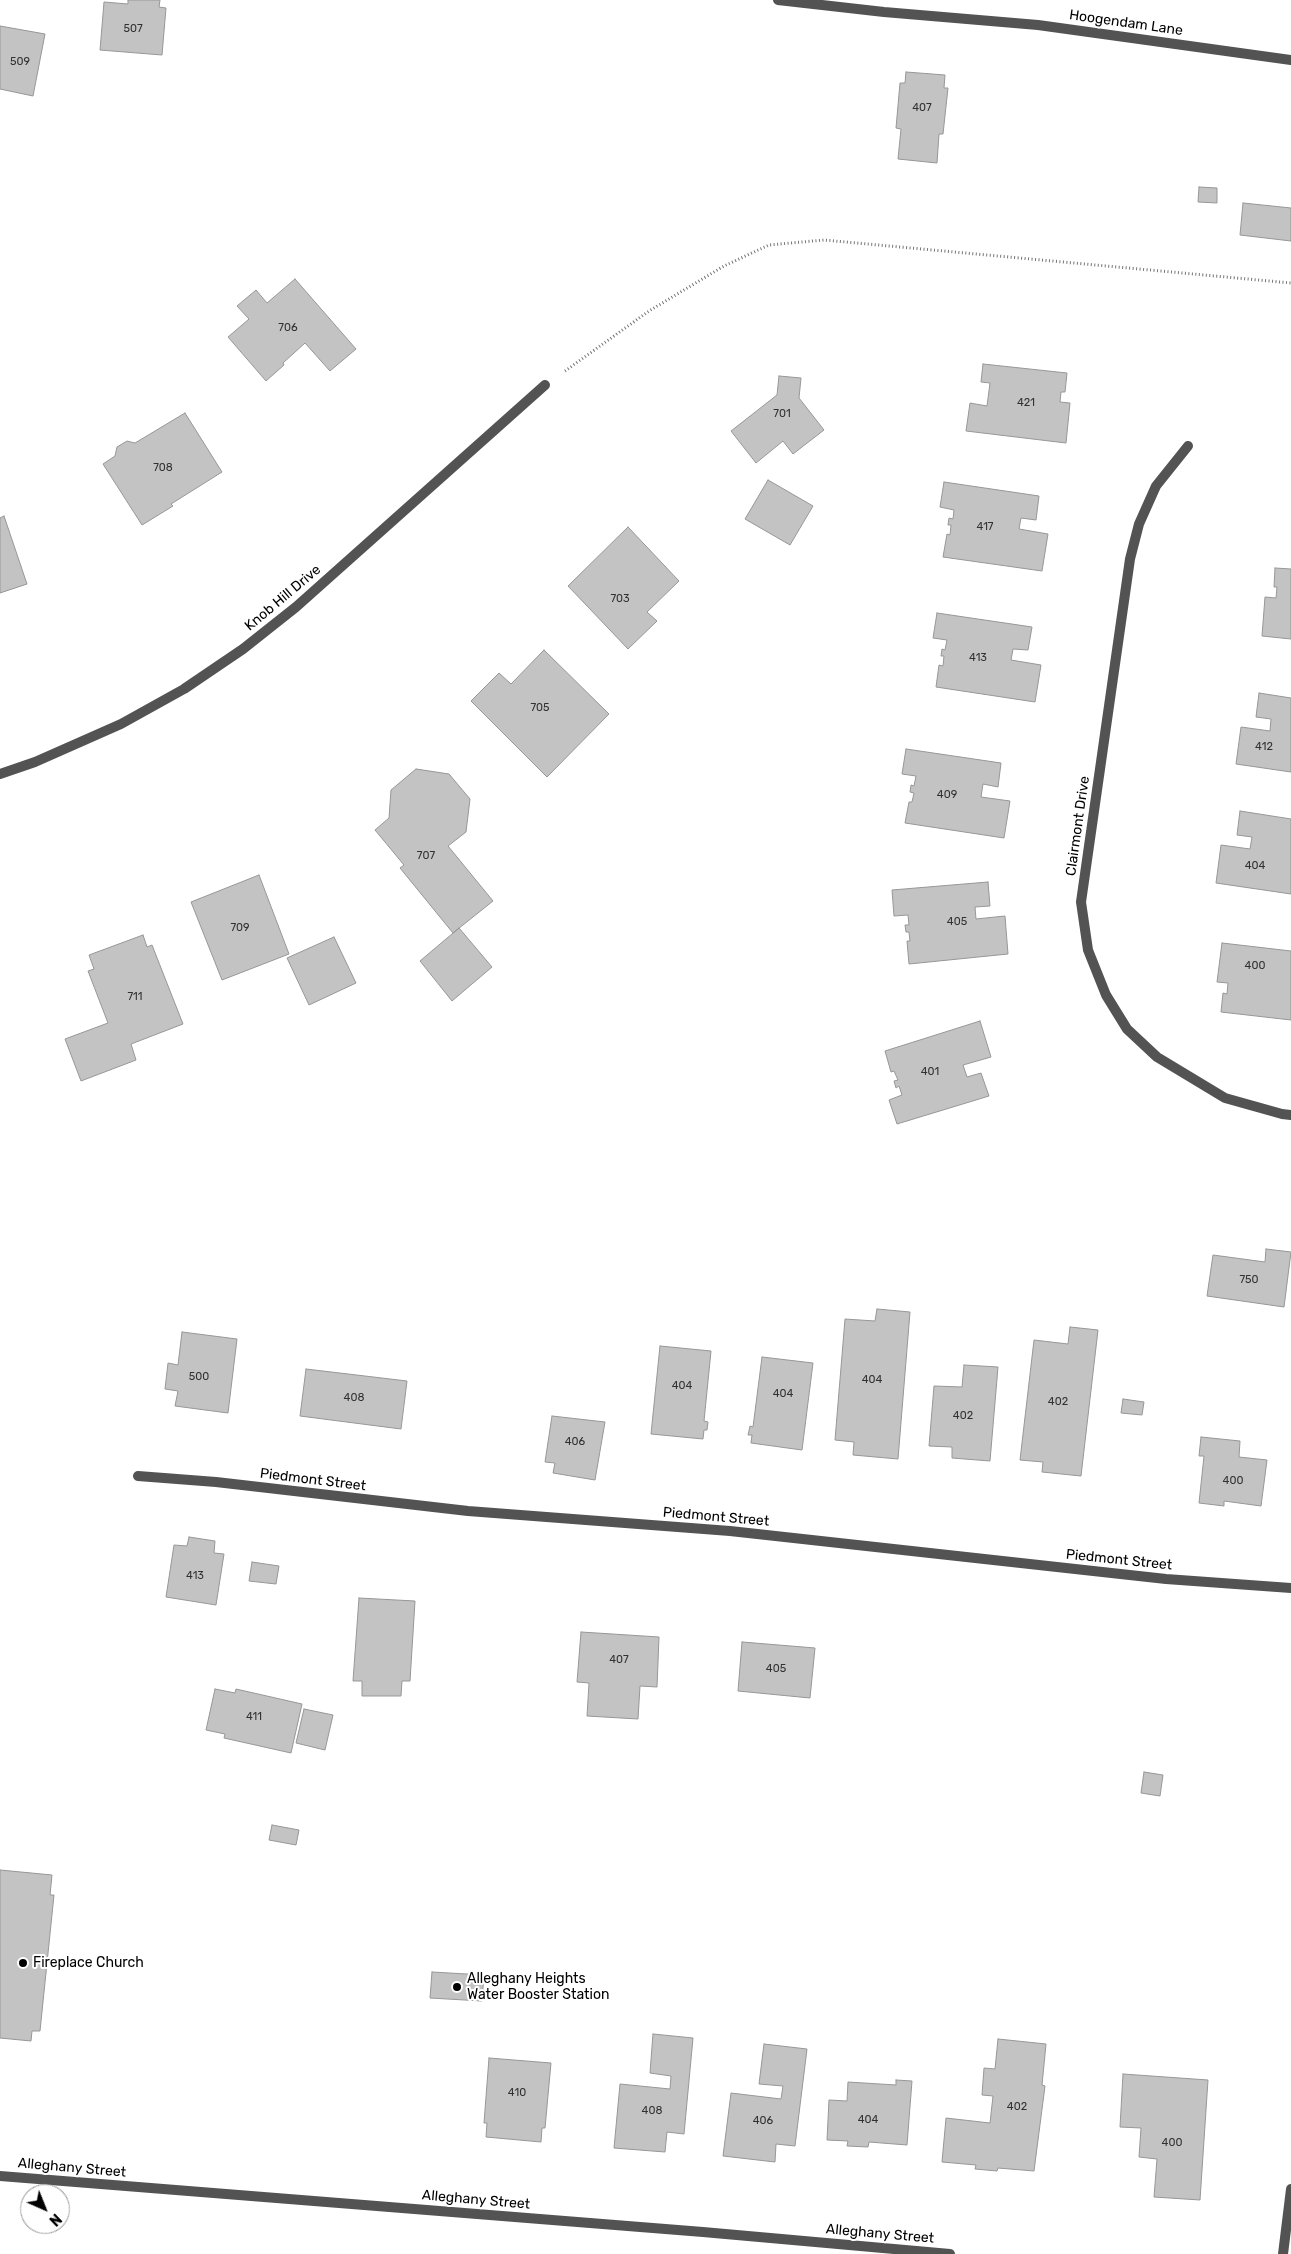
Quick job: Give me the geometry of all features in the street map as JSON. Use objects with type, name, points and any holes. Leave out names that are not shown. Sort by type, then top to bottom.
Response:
[{"type":"street","name":"Hoogendam Lane","points":[[778,0],[884,12],[1038,25],[1291,60]]},
{"type":"street","name":"Knob Hill Drive","points":[[0,774],[44,758],[121,724],[184,689],[243,648],[296,607],[545,385]]},
{"type":"street","name":"Clairmont Drive","points":[[1188,446],[1156,486],[1139,524],[1130,559],[1081,902],[1088,950],[1106,995],[1127,1029],[1157,1057],[1225,1098],[1291,1115]]},
{"type":"street","name":"Piedmont Street","points":[[138,1476],[216,1482],[468,1510],[730,1531],[1166,1579],[1291,1588]]},
{"type":"street","name":"Alleghany Street","points":[[0,2176],[693,2231],[950,2254]]},
{"type":"street","points":[[1283,2254],[1291,2189]]},
{"type":"path","points":[[545,385],[649,312],[724,266],[769,245],[824,240],[1291,283]]},
{"type":"building","points":[[128,0],[160,0],[159,7],[166,8],[162,55],[100,50],[104,2],[128,4]]},
{"type":"building","points":[[0,26],[45,34],[33,96],[0,89]]},
{"type":"building","points":[[906,72],[945,75],[944,88],[948,88],[943,134],[939,134],[937,163],[898,159],[901,129],[896,128],[900,83],[905,83]]},
{"type":"building","points":[[1199,187],[1217,188],[1217,203],[1198,202]]},
{"type":"building","points":[[1243,203],[1291,208],[1291,241],[1240,235]]},
{"type":"building","points":[[295,279],[356,349],[330,371],[305,343],[266,381],[228,337],[249,319],[237,306],[256,290],[267,303]]},
{"type":"building","points":[[983,364],[1067,373],[1065,392],[1061,392],[1060,402],[1070,403],[1066,443],[966,431],[970,403],[987,406],[990,383],[981,382]]},
{"type":"building","points":[[779,376],[801,378],[799,398],[824,430],[793,454],[783,441],[756,463],[731,431],[777,395]]},
{"type":"building","points":[[185,413],[222,472],[142,525],[103,464],[115,456],[117,447],[127,441],[135,443]]},
{"type":"building","points":[[768,480],[813,506],[790,545],[745,519]]},
{"type":"building","points":[[944,482],[1039,496],[1036,520],[1021,518],[1019,529],[1048,534],[1042,571],[943,557],[947,534],[950,535],[951,525],[948,525],[949,518],[953,519],[954,510],[940,507]]},
{"type":"building","points":[[4,516],[27,584],[0,593],[0,518]]},
{"type":"building","points":[[628,527],[679,581],[647,612],[657,621],[628,649],[568,586]]},
{"type":"building","points":[[1275,568],[1291,569],[1291,639],[1262,636],[1265,597],[1276,598],[1277,587],[1274,587]]},
{"type":"building","points":[[937,613],[1032,627],[1028,650],[1013,649],[1011,660],[1041,665],[1035,702],[936,687],[939,665],[943,666],[944,656],[941,656],[942,649],[945,650],[947,640],[933,638]]},
{"type":"building","points":[[544,650],[609,714],[547,777],[471,701],[499,673],[511,684]]},
{"type":"building","points":[[1259,693],[1291,698],[1291,772],[1236,764],[1241,727],[1270,731],[1271,719],[1256,717]]},
{"type":"building","points":[[906,749],[1001,763],[998,787],[983,784],[981,797],[1010,801],[1004,838],[905,823],[909,802],[912,802],[914,793],[910,792],[911,785],[914,786],[916,776],[902,774]]},
{"type":"building","points":[[416,769],[449,774],[470,799],[466,832],[448,846],[493,901],[453,933],[400,868],[404,865],[375,830],[389,818],[391,790]]},
{"type":"building","points":[[1240,811],[1291,819],[1291,894],[1216,883],[1221,845],[1250,849],[1252,837],[1237,835]]},
{"type":"building","points":[[259,875],[289,954],[222,980],[191,902]]},
{"type":"building","points":[[988,882],[990,906],[975,907],[976,919],[1005,916],[1008,954],[909,964],[907,941],[910,941],[909,932],[906,932],[905,925],[909,925],[908,915],[894,916],[892,890]]},
{"type":"building","points":[[459,928],[492,967],[452,1001],[420,961]]},
{"type":"building","points":[[143,935],[147,947],[152,945],[183,1024],[131,1044],[136,1060],[81,1081],[65,1039],[108,1023],[88,971],[94,969],[89,955]]},
{"type":"building","points":[[334,937],[356,983],[309,1005],[287,958]]},
{"type":"building","points":[[1222,943],[1291,951],[1291,1020],[1221,1012],[1223,993],[1227,994],[1228,983],[1217,982]]},
{"type":"building","points":[[980,1021],[991,1057],[963,1065],[967,1077],[981,1073],[989,1096],[897,1124],[889,1100],[902,1095],[899,1086],[896,1088],[894,1081],[898,1080],[894,1071],[891,1072],[885,1051]]},
{"type":"building","points":[[1266,1249],[1291,1252],[1284,1307],[1207,1296],[1213,1255],[1265,1262]]},
{"type":"building","points":[[877,1309],[910,1312],[898,1459],[853,1455],[854,1442],[835,1440],[845,1319],[875,1321]]},
{"type":"building","points":[[1070,1327],[1098,1330],[1081,1476],[1042,1472],[1043,1462],[1020,1460],[1034,1340],[1068,1344]]},
{"type":"building","points":[[182,1332],[237,1339],[228,1413],[175,1406],[178,1391],[165,1389],[168,1363],[178,1365]]},
{"type":"building","points":[[660,1346],[711,1351],[704,1421],[708,1422],[707,1430],[704,1430],[703,1439],[651,1434]]},
{"type":"building","points":[[762,1357],[813,1363],[802,1450],[751,1443],[752,1435],[748,1435],[750,1426],[753,1427]]},
{"type":"building","points":[[964,1365],[998,1367],[990,1461],[952,1458],[952,1447],[929,1446],[934,1386],[962,1387]]},
{"type":"building","points":[[306,1369],[407,1381],[401,1429],[300,1416]]},
{"type":"building","points":[[1123,1399],[1144,1402],[1142,1415],[1121,1413]]},
{"type":"building","points":[[552,1416],[605,1422],[595,1480],[553,1473],[555,1463],[545,1462]]},
{"type":"building","points":[[1201,1437],[1240,1441],[1239,1457],[1267,1460],[1261,1506],[1224,1501],[1224,1506],[1199,1503],[1204,1456],[1199,1456]]},
{"type":"building","points":[[189,1537],[215,1541],[214,1553],[224,1554],[216,1605],[166,1597],[174,1545],[187,1546]]},
{"type":"building","points":[[252,1562],[279,1566],[276,1584],[249,1581]]},
{"type":"building","points":[[359,1598],[415,1601],[410,1681],[402,1681],[401,1696],[362,1696],[362,1681],[353,1681]]},
{"type":"building","points":[[581,1632],[659,1637],[657,1687],[640,1686],[638,1719],[587,1716],[589,1683],[577,1682]]},
{"type":"building","points":[[742,1642],[815,1648],[810,1698],[738,1691]]},
{"type":"building","points":[[215,1689],[235,1693],[236,1689],[302,1704],[291,1753],[224,1738],[225,1734],[206,1730]]},
{"type":"building","points":[[304,1709],[333,1715],[325,1750],[296,1743]]},
{"type":"building","points":[[1144,1772],[1163,1775],[1160,1796],[1141,1793]]},
{"type":"building","points":[[272,1825],[299,1830],[296,1845],[269,1840]]},
{"type":"building","name":"Fireplace Church","points":[[0,1870],[52,1875],[50,1895],[54,1895],[40,2031],[32,2031],[31,2041],[0,2038]]},
{"type":"building","name":"Alleghany Heights Water Booster Station","points":[[432,1972],[484,1975],[482,2001],[430,1998]]},
{"type":"building","points":[[653,2034],[693,2038],[684,2134],[667,2132],[665,2152],[614,2148],[620,2084],[670,2089],[671,2076],[650,2073]]},
{"type":"building","points":[[998,2039],[1046,2044],[1042,2085],[1045,2086],[1034,2171],[998,2168],[997,2171],[975,2169],[976,2165],[942,2162],[946,2118],[990,2123],[993,2096],[982,2095],[984,2068],[995,2069]]},
{"type":"building","points":[[764,2044],[807,2049],[795,2146],[776,2144],[775,2162],[723,2156],[731,2093],[781,2099],[783,2086],[759,2084]]},
{"type":"building","points":[[489,2058],[551,2063],[545,2128],[542,2128],[541,2142],[486,2137],[487,2123],[484,2123]]},
{"type":"building","points":[[1123,2074],[1208,2080],[1200,2200],[1154,2197],[1157,2159],[1139,2157],[1141,2128],[1120,2127]]},
{"type":"building","points":[[896,2080],[912,2081],[907,2145],[869,2142],[868,2147],[847,2146],[848,2141],[827,2140],[829,2100],[847,2101],[848,2082],[896,2085]]},
{"type":"place","name":"Fireplace Church","points":[[23,1963]]},
{"type":"place","name":"Alleghany Heights Water Booster Station","points":[[457,1987]]}]
